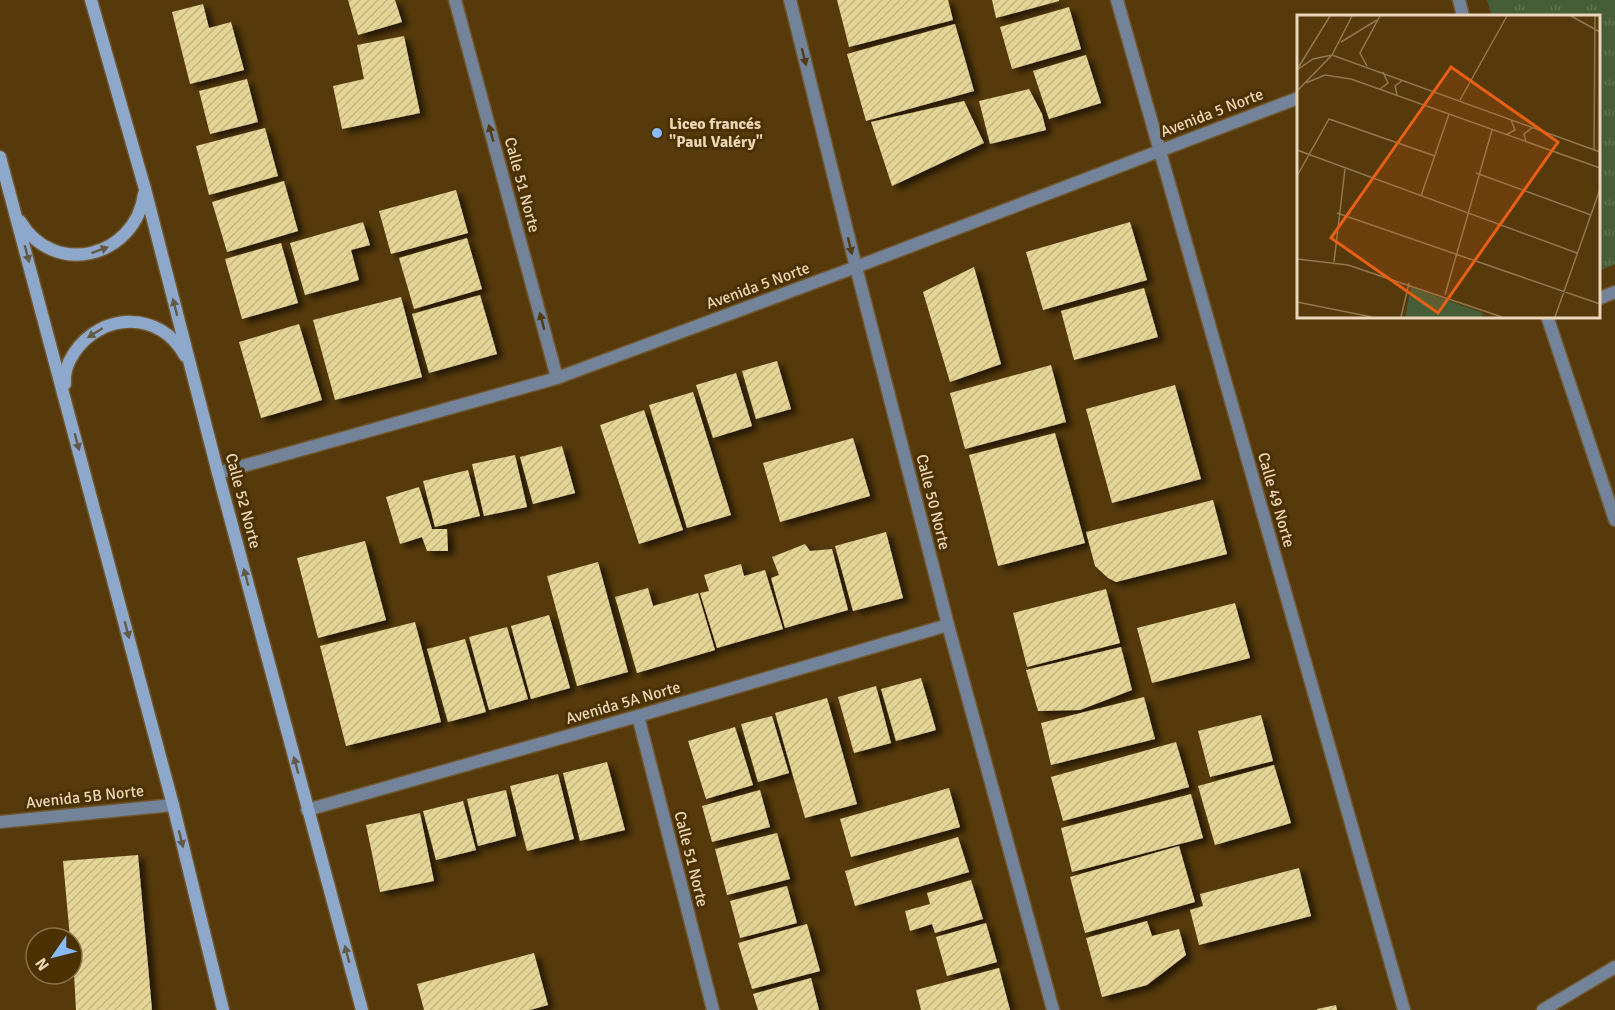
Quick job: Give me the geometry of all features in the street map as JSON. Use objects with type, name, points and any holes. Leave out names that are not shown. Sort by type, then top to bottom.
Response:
[{"type":"main road","name":"Calle 52 Norte","points":[[91,0],[145,189],[307,810],[362,1010]]},
{"type":"main road","points":[[0,157],[66,398],[223,1010]]},
{"type":"main road","points":[[16,215],[37,241],[51,249],[67,254],[83,255],[99,252],[114,244],[132,228],[142,205],[145,189]]},
{"type":"main road","points":[[66,398],[64,378],[70,359],[81,343],[96,330],[115,323],[135,322],[154,327],[171,338],[184,353],[191,371]]},
{"type":"street","name":"Calle 51 Norte","points":[[455,0],[557,378]]},
{"type":"street","name":"Calle 50 Norte","points":[[790,0],[948,625],[1053,1010]]},
{"type":"street","name":"Calle 49 Norte","points":[[1117,0],[1404,1010]]},
{"type":"street","points":[[1459,0],[1463,15]]},
{"type":"street","name":"Avenida 5 Norte","points":[[218,472],[557,378],[1297,99]]},
{"type":"street","points":[[1600,299],[1615,292]]},
{"type":"street","points":[[1550,318],[1615,520]]},
{"type":"street","name":"Avenida 5A Norte","points":[[307,810],[948,625]]},
{"type":"street","name":"Calle 51 Norte","points":[[638,716],[712,1010]]},
{"type":"street","name":"Avenida 5B Norte","points":[[0,822],[172,805]]},
{"type":"street","points":[[1543,1010],[1615,967]]},
{"type":"green space","points":[[1487,0],[1615,0],[1615,264],[1600,271],[1600,15],[1492,15]]},
{"type":"building","points":[[348,0],[395,0],[402,22],[358,35]]},
{"type":"building","points":[[837,0],[948,0],[953,20],[849,47]]},
{"type":"building","points":[[992,0],[1059,0],[1059,1],[996,18]]},
{"type":"building","points":[[203,4],[209,28],[231,22],[244,70],[190,84],[172,12]]},
{"type":"building","points":[[1069,7],[1081,49],[1012,69],[1000,27]]},
{"type":"building","points":[[955,24],[974,91],[866,121],[847,54]]},
{"type":"building","points":[[404,36],[420,113],[342,129],[333,86],[364,79],[357,45]]},
{"type":"building","points":[[1086,55],[1101,103],[1049,119],[1033,71]]},
{"type":"building","points":[[247,79],[258,122],[210,134],[199,91]]},
{"type":"building","points":[[1029,89],[1042,114],[1046,130],[990,144],[979,101]]},
{"type":"building","points":[[964,101],[984,143],[892,186],[871,122]]},
{"type":"building","points":[[265,128],[278,176],[209,195],[196,146]]},
{"type":"building","points":[[284,181],[298,231],[227,252],[212,202]]},
{"type":"building","points":[[456,190],[468,233],[391,254],[379,211]]},
{"type":"building","points":[[363,222],[370,245],[351,250],[359,280],[305,295],[290,243]]},
{"type":"building","points":[[1130,222],[1147,280],[1043,310],[1026,252]]},
{"type":"building","points":[[467,238],[482,289],[414,309],[399,258]]},
{"type":"building","points":[[281,243],[298,303],[242,319],[225,259]]},
{"type":"building","points":[[974,267],[1001,364],[950,382],[923,292]]},
{"type":"building","points":[[1144,288],[1158,337],[1074,360],[1061,311]]},
{"type":"building","points":[[480,295],[497,354],[429,373],[412,314]]},
{"type":"building","points":[[401,297],[422,377],[335,400],[313,320]]},
{"type":"building","points":[[299,324],[322,400],[261,418],[239,342]]},
{"type":"building","points":[[777,361],[791,409],[756,419],[742,371]]},
{"type":"building","points":[[1051,365],[1066,422],[965,449],[950,393]]},
{"type":"building","points":[[736,373],[752,426],[713,438],[696,385]]},
{"type":"building","points":[[1175,385],[1201,479],[1112,503],[1086,409]]},
{"type":"building","points":[[693,392],[731,515],[687,528],[649,405]]},
{"type":"building","points":[[644,410],[683,530],[639,544],[600,425]]},
{"type":"building","points":[[1055,433],[1085,543],[998,566],[969,455]]},
{"type":"building","points":[[853,438],[870,496],[780,522],[763,463]]},
{"type":"building","points":[[562,446],[575,493],[533,504],[520,457]]},
{"type":"building","points":[[515,455],[527,507],[484,516],[472,464]]},
{"type":"building","points":[[468,470],[480,516],[435,527],[423,481]]},
{"type":"building","points":[[419,487],[432,529],[447,529],[448,551],[427,551],[422,537],[400,544],[386,497]]},
{"type":"building","points":[[1213,500],[1227,554],[1116,582],[1095,566],[1086,532]]},
{"type":"building","points":[[886,532],[903,598],[853,611],[835,546]]},
{"type":"building","points":[[365,541],[386,620],[318,638],[297,558]]},
{"type":"building","points":[[805,544],[810,551],[832,549],[848,610],[785,628],[771,578],[779,575],[772,557]]},
{"type":"building","points":[[598,562],[628,672],[577,686],[547,576]]},
{"type":"building","points":[[741,564],[744,576],[765,570],[783,629],[717,648],[700,593],[709,591],[704,575]]},
{"type":"building","points":[[648,588],[653,606],[698,593],[715,650],[637,673],[615,597]]},
{"type":"building","points":[[1106,589],[1120,643],[1027,667],[1013,613]]},
{"type":"building","points":[[1235,603],[1250,658],[1152,683],[1137,628]]},
{"type":"building","points":[[549,615],[570,688],[531,699],[511,626]]},
{"type":"building","points":[[415,622],[441,722],[346,746],[320,646]]},
{"type":"building","points":[[507,627],[528,699],[489,710],[469,637]]},
{"type":"building","points":[[465,639],[486,712],[448,722],[427,649]]},
{"type":"building","points":[[1121,647],[1132,690],[1080,710],[1038,711],[1026,670]]},
{"type":"building","points":[[921,678],[936,730],[896,741],[881,689]]},
{"type":"building","points":[[876,686],[891,743],[854,753],[838,697]]},
{"type":"building","points":[[1144,697],[1155,739],[1051,765],[1041,723]]},
{"type":"building","points":[[827,698],[857,804],[805,818],[775,713]]},
{"type":"building","points":[[1261,715],[1273,761],[1210,777],[1198,731]]},
{"type":"building","points":[[772,716],[789,773],[758,782],[741,724]]},
{"type":"building","points":[[735,727],[753,785],[706,799],[688,741]]},
{"type":"building","points":[[1176,742],[1189,787],[1063,821],[1051,777]]},
{"type":"building","points":[[607,762],[625,830],[580,841],[563,773]]},
{"type":"building","points":[[1274,765],[1291,823],[1215,845],[1198,786]]},
{"type":"building","points":[[558,774],[574,839],[527,851],[510,786]]},
{"type":"building","points":[[949,788],[960,827],[851,857],[840,819]]},
{"type":"building","points":[[506,790],[516,836],[478,846],[467,799]]},
{"type":"building","points":[[760,790],[770,827],[712,842],[702,806]]},
{"type":"building","points":[[1191,794],[1203,838],[1072,872],[1061,828]]},
{"type":"building","points":[[463,801],[476,850],[436,860],[423,811]]},
{"type":"building","points":[[420,813],[434,881],[380,892],[366,825]]},
{"type":"building","points":[[777,833],[790,879],[727,895],[715,849]]},
{"type":"building","points":[[958,837],[969,872],[855,906],[845,871]]},
{"type":"building","points":[[1179,846],[1195,902],[1085,933],[1070,877]]},
{"type":"building","points":[[138,855],[152,1010],[76,1010],[75,986],[84,986],[84,926],[69,926],[63,861]]},
{"type":"building","points":[[1299,868],[1311,916],[1199,945],[1190,910],[1203,906],[1200,894]]},
{"type":"building","points":[[971,880],[983,919],[935,933],[932,924],[910,931],[905,911],[930,904],[927,893]]},
{"type":"building","points":[[787,886],[797,923],[740,938],[730,901]]},
{"type":"building","points":[[1147,921],[1152,936],[1179,929],[1186,955],[1147,985],[1102,997],[1086,938]]},
{"type":"building","points":[[986,923],[997,962],[947,976],[936,937]]},
{"type":"building","points":[[807,924],[820,971],[752,989],[738,943]]},
{"type":"building","points":[[534,953],[548,1005],[530,1010],[424,1010],[417,984]]},
{"type":"building","points":[[999,968],[1010,1010],[921,1010],[916,990]]},
{"type":"building","points":[[811,978],[819,1010],[758,1010],[753,994]]},
{"type":"building","points":[[1336,1005],[1337,1010],[1317,1010],[1317,1009]]},
{"type":"place","name":"Liceo francés \"Paul Valéry\"","points":[[657,133]]}]
